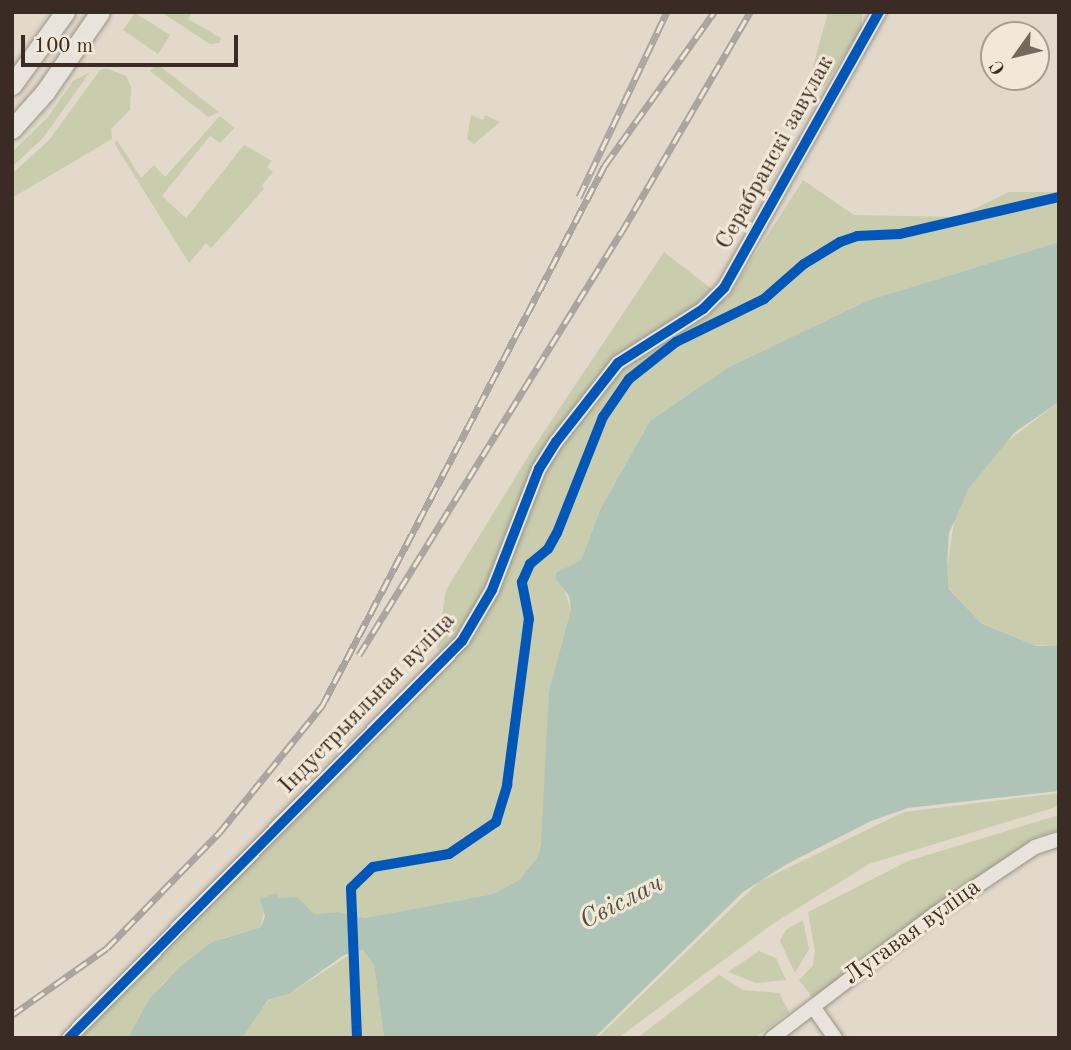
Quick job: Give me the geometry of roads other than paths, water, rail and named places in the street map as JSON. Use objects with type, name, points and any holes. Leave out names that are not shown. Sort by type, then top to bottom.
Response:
[{"type":"main road","points":[[12,85],[65,12]]},
{"type":"main road","points":[[12,129],[46,92],[100,12]]},
{"type":"street","name":"Серабранскі завулак","points":[[704,309],[724,288],[769,213],[879,12]]},
{"type":"street","name":"Індустрыяльная вуліца","points":[[69,1038],[462,641],[492,590],[539,469],[556,442],[618,363],[704,309]]},
{"type":"street","name":"Лугавая вуліца","points":[[772,1038],[935,914],[1035,847],[1059,839]]},
{"type":"street","points":[[814,1008],[835,1038]]},
{"type":"water","name":"Свіслач","points":[[1059,242],[1059,402],[1014,433],[969,488],[949,533],[947,566],[949,589],[981,623],[1037,646],[1059,646],[1059,791],[908,808],[871,821],[787,864],[743,892],[594,1038],[384,1038],[374,965],[363,950],[344,955],[289,994],[268,1000],[242,1038],[128,1038],[150,998],[181,966],[212,942],[261,927],[265,916],[260,899],[277,893],[279,898],[297,897],[314,914],[339,912],[365,918],[493,894],[519,880],[537,858],[541,844],[549,691],[571,609],[569,596],[555,578],[557,572],[581,560],[601,508],[650,421],[729,367],[869,300]]},
{"type":"railway","points":[[579,197],[667,12]]},
{"type":"railway","points":[[12,1015],[107,948],[219,833],[322,706],[605,165],[714,12]]},
{"type":"railway","points":[[359,655],[621,233],[750,12]]}]
